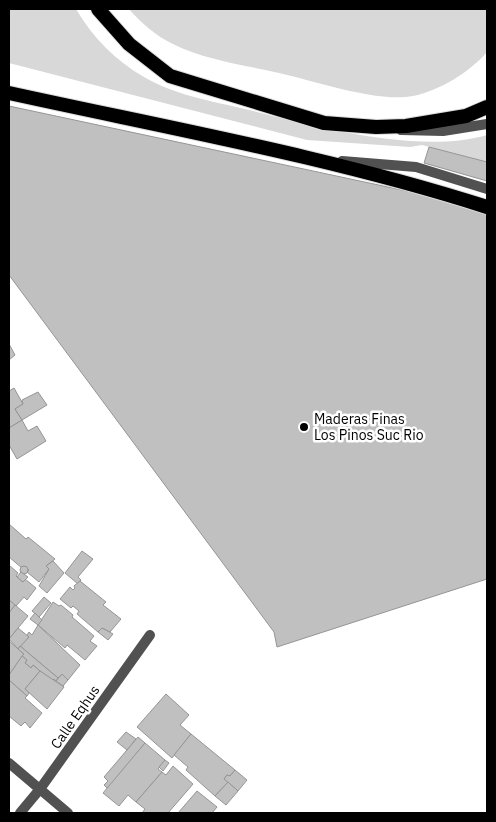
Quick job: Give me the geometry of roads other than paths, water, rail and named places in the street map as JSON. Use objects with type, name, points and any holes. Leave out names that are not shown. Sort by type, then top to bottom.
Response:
[{"type":"highway","points":[[98,9],[130,44],[170,76],[324,123],[376,127],[406,126],[457,117],[487,107]]},
{"type":"highway","points":[[9,94],[303,158],[434,190],[487,207]]},
{"type":"street","points":[[376,127],[414,132],[470,128],[487,124]]},
{"type":"street","points":[[303,158],[416,167],[487,189]]},
{"type":"street","name":"Calle Eqhus","points":[[20,813],[40,789],[150,635]]},
{"type":"street","points":[[9,763],[68,813]]},
{"type":"place","name":"Maderas Finas Los Pinos Suc Rio","points":[[304,427]]}]
